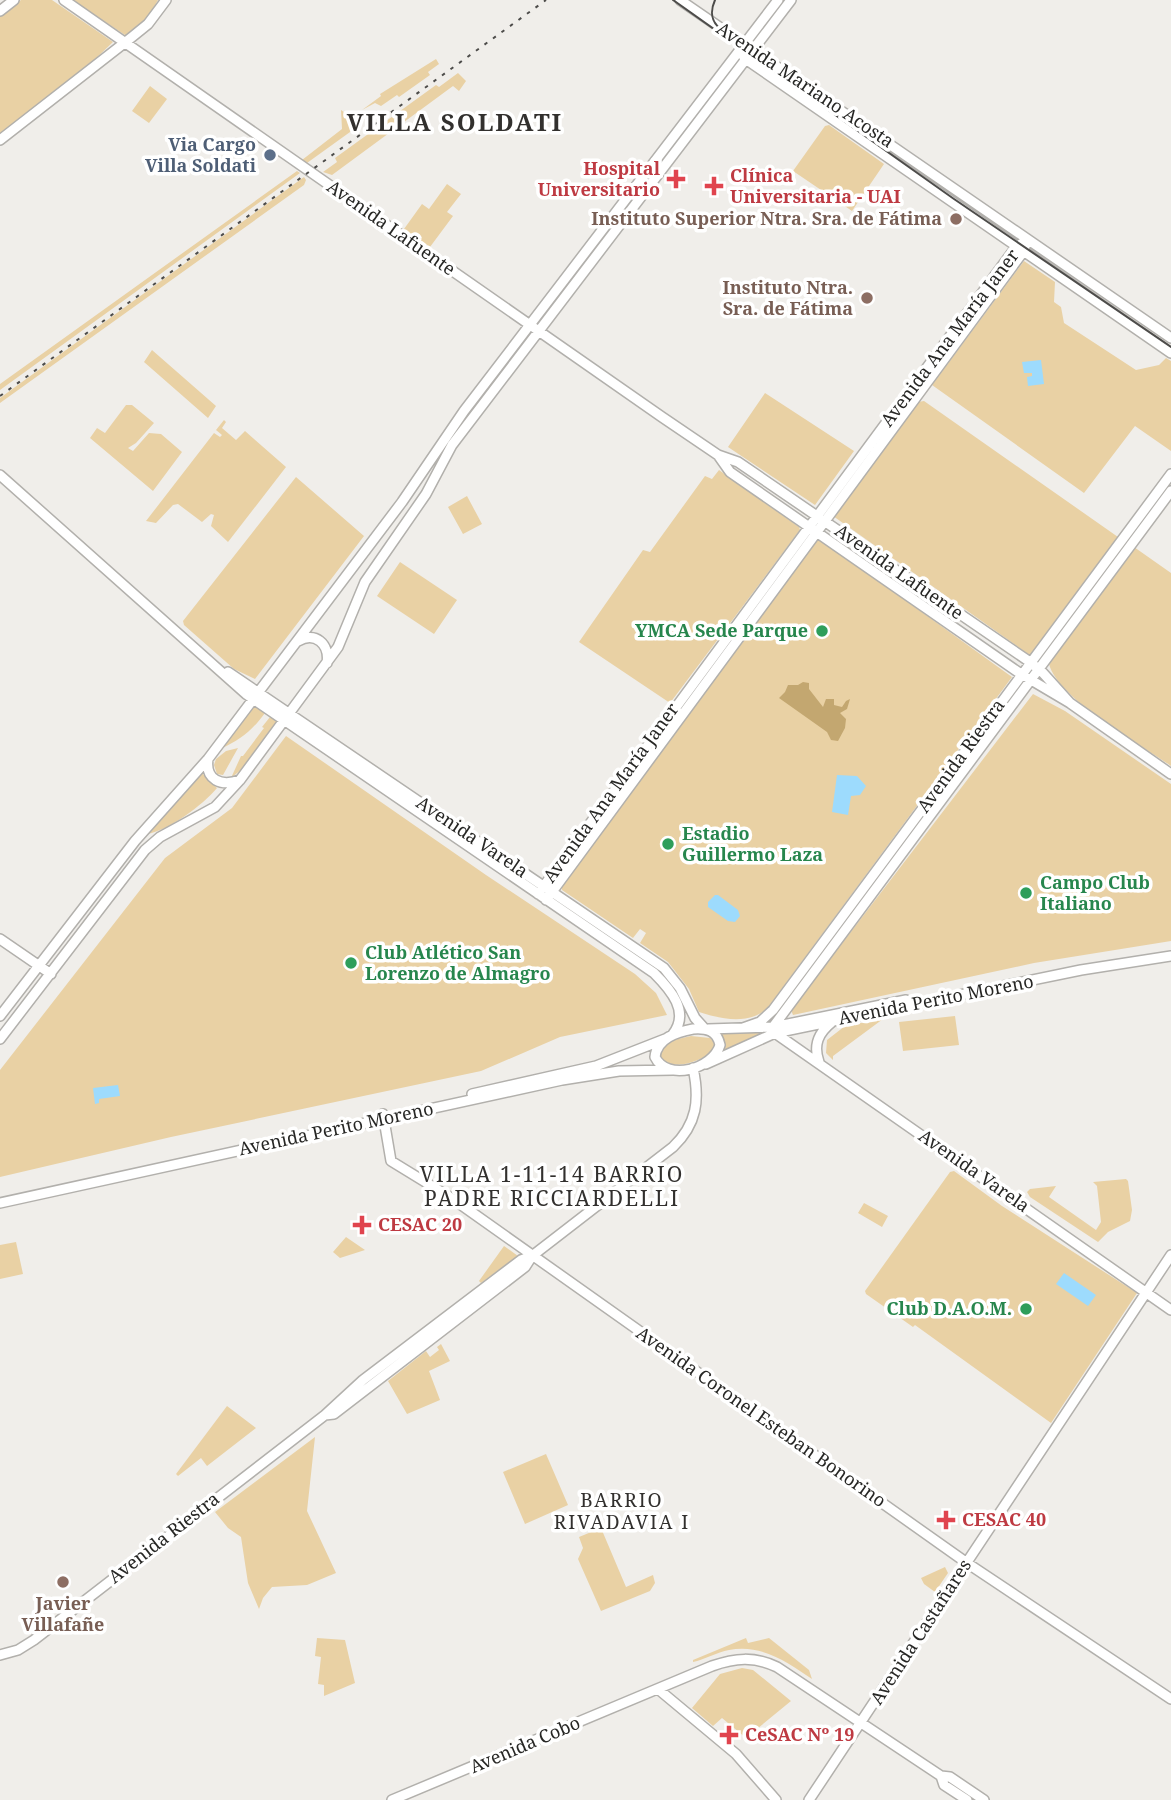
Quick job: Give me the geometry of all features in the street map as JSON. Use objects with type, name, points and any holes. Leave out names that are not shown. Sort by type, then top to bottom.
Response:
[{"type":"main road","points":[[0,10],[14,0]]},
{"type":"main road","name":"Avenida Lafuente","points":[[64,0],[718,455],[738,462],[1030,662],[1070,703]]},
{"type":"main road","points":[[0,140],[148,24],[166,0]]},
{"type":"main road","name":"Avenida Mariano Acosta","points":[[680,0],[1171,338]]},
{"type":"main road","points":[[0,1039],[145,850],[160,837],[215,807],[240,780],[326,664],[341,640],[365,582],[426,494],[450,448],[746,60],[749,46],[778,0]]},
{"type":"main road","points":[[0,1016],[135,841],[208,759],[409,494],[458,419],[738,53],[749,46],[791,0]]},
{"type":"main road","name":"Avenida Mariano Acosta","points":[[738,53],[1171,353]]},
{"type":"main road","name":"Avenida Ana María Janer","points":[[542,893],[1027,240]]},
{"type":"main road","name":"Avenida Lafuente","points":[[718,455],[730,472],[1021,674],[1070,703],[1171,774]]},
{"type":"main road","name":"Avenida Riestra","points":[[743,1028],[760,1022],[769,1015],[1171,474]]},
{"type":"main road","name":"Avenida Varela","points":[[0,475],[218,667],[255,696],[453,824],[542,893],[654,973],[668,986],[680,1009],[681,1017],[669,1037],[656,1049],[654,1056],[660,1065],[673,1070]]},
{"type":"main road","name":"Avenida Riestra","points":[[774,1030],[787,1019],[834,948],[1171,491]]},
{"type":"main road","points":[[295,644],[305,637],[321,641],[327,649],[326,664]]},
{"type":"main road","name":"Avenida Varela","points":[[287,717],[447,833],[542,893]]},
{"type":"main road","points":[[208,759],[208,772],[218,782],[226,784],[240,780]]},
{"type":"main road","name":"Avenida Ana María Janer","points":[[542,893],[552,891],[640,761]]},
{"type":"main road","points":[[447,833],[453,824]]},
{"type":"main road","points":[[552,891],[664,968],[680,988],[695,1018],[717,1036],[720,1045],[718,1052],[706,1064]]},
{"type":"main road","points":[[0,939],[51,974]]},
{"type":"main road","points":[[824,942],[834,948]]},
{"type":"main road","name":"Avenida Perito Moreno","points":[[787,1019],[1171,950]]},
{"type":"main road","name":"Avenida Perito Moreno","points":[[0,1201],[592,1067],[669,1037],[706,1029],[774,1030],[834,1021],[1081,971],[1171,956]]},
{"type":"main road","points":[[819,1062],[817,1039],[834,1021]]},
{"type":"main road","name":"Avenida Varela","points":[[774,1030],[1171,1310]]},
{"type":"main road","name":"Avenida Perito Moreno","points":[[384,1116],[600,1073],[693,1068],[774,1030]]},
{"type":"main road","name":"Avenida Riestra","points":[[0,1655],[34,1640],[326,1415],[334,1414],[394,1362],[525,1267],[533,1256],[660,1158],[680,1141],[692,1122],[697,1106],[693,1068]]},
{"type":"main road","name":"Avenida Coronel Esteban Bonorino","points":[[384,1116],[391,1161],[453,1199],[967,1563],[1171,1699]]},
{"type":"main road","name":"Avenida Castañares","points":[[809,1800],[1171,1255]]},
{"type":"main road","name":"Avenida Cobo","points":[[392,1800],[727,1661],[754,1659],[777,1667],[941,1776]]},
{"type":"main road","points":[[658,1689],[732,1750],[776,1800]]},
{"type":"main road","points":[[967,1800],[944,1785],[941,1776],[950,1777],[984,1800]]},
{"type":"shaded area","points":[[21,0],[52,0],[113,42],[89,65],[0,135],[0,16]]},
{"type":"shaded area","points":[[72,0],[158,0],[149,16],[128,37]]},
{"type":"shaded area","points":[[436,59],[439,64],[428,72],[430,75],[399,97],[397,95],[381,106],[375,103],[362,110],[381,96],[380,94]]},
{"type":"shaded area","points":[[458,73],[466,81],[459,91],[453,86],[332,175],[323,172],[337,162],[335,158],[436,85],[439,87]]},
{"type":"shaded area","points":[[150,86],[167,99],[149,123],[132,111]]},
{"type":"shaded area","points":[[341,110],[348,115],[354,115],[356,118],[352,121],[357,127],[307,163],[302,160],[342,129]]},
{"type":"shaded area","points":[[829,125],[884,164],[852,211],[793,171],[825,126]]},
{"type":"shaded area","points":[[297,171],[300,173],[0,390],[0,384]]},
{"type":"shaded area","points":[[304,177],[304,185],[0,403],[0,398]]},
{"type":"shaded area","points":[[447,184],[461,194],[447,212],[453,216],[430,247],[404,229],[422,204],[429,209]]},
{"type":"shaded area","points":[[1024,261],[1055,282],[1054,302],[1061,307],[1064,323],[1136,370],[1159,365],[1166,358],[1171,361],[1171,451],[1135,426],[1084,493],[932,385]]},
{"type":"shaded area","points":[[152,350],[216,406],[208,418],[144,362]]},
{"type":"shaded area","points":[[765,393],[854,451],[815,505],[728,447]]},
{"type":"shaded area","points":[[924,401],[1118,537],[1031,656],[833,516],[918,402]]},
{"type":"shaded area","points":[[126,405],[132,405],[154,423],[128,448],[133,451],[149,433],[161,434],[182,452],[153,491],[90,438],[97,428],[105,433]]},
{"type":"shaded area","points":[[224,420],[226,422],[222,428],[236,440],[245,431],[286,467],[228,542],[211,526],[214,515],[211,514],[202,522],[178,504],[173,505],[156,523],[146,521],[214,433],[220,437],[222,435],[216,430]]},
{"type":"shaded area","points":[[719,470],[800,530],[670,703],[579,642],[643,550],[650,552],[705,476],[712,479]]},
{"type":"shaded area","points":[[296,477],[364,536],[255,679],[234,669],[184,625],[183,621]]},
{"type":"shaded area","points":[[467,496],[482,524],[463,534],[448,507]]},
{"type":"shaded area","points":[[819,538],[1012,677],[767,1009],[742,1019],[716,1017],[699,1012],[689,989],[668,962],[640,943],[646,933],[640,929],[633,938],[562,890],[562,887],[647,766]]},
{"type":"shaded area","points":[[1134,547],[1171,573],[1171,766],[1083,706],[1056,678],[1049,664]]},
{"type":"shaded area","points":[[400,562],[457,600],[434,634],[377,596]]},
{"type":"shaded area","points":[[809,683],[809,689],[823,707],[826,699],[834,699],[834,705],[842,707],[850,699],[847,709],[840,713],[846,719],[845,728],[838,741],[831,740],[827,732],[779,698],[788,685]]},
{"type":"shaded area","name":"Campo Club Italiano","points":[[1033,694],[1065,711],[1171,784],[1171,941],[1034,963],[793,1015],[791,1010]]},
{"type":"shaded area","points":[[255,705],[265,713],[260,720],[245,735],[219,750]]},
{"type":"shaded area","points":[[270,717],[279,723],[242,769],[231,778],[241,756]]},
{"type":"shaded area","name":"Club Atlético San Lorenzo de Almagro","points":[[286,736],[486,875],[635,974],[656,993],[667,1015],[560,1037],[481,1071],[171,1137],[0,1177],[0,1070],[165,858],[232,808]]},
{"type":"shaded area","points":[[238,748],[223,775],[217,774],[214,765],[216,759],[226,751]]},
{"type":"shaded area","points":[[202,773],[217,788],[185,816],[165,828],[147,834]]},
{"type":"shaded area","points":[[955,1016],[959,1045],[903,1051],[899,1022]]},
{"type":"shaded area","points":[[883,1019],[833,1056],[833,1060],[826,1053],[827,1040],[845,1026]]},
{"type":"shaded area","points":[[718,1032],[768,1032],[724,1054],[725,1044]]},
{"type":"shaded area","points":[[691,1036],[710,1038],[715,1043],[714,1051],[680,1065],[661,1058],[661,1048],[674,1040]]},
{"type":"shaded area","name":"Club D.A.O.M.","points":[[954,1171],[1002,1206],[1137,1293],[1051,1423],[915,1325],[913,1327],[866,1294],[865,1291],[950,1172]]},
{"type":"shaded area","points":[[1126,1179],[1132,1210],[1130,1221],[1108,1232],[1098,1242],[1030,1197],[1027,1192],[1030,1189],[1056,1186],[1049,1197],[1096,1230],[1101,1222],[1097,1186],[1093,1182]]},
{"type":"shaded area","points":[[864,1203],[888,1216],[882,1227],[858,1213]]},
{"type":"shaded area","points":[[346,1237],[365,1250],[340,1258],[333,1252]]},
{"type":"shaded area","points":[[16,1242],[23,1274],[0,1279],[0,1245]]},
{"type":"shaded area","points":[[504,1246],[518,1256],[481,1283],[479,1281]]},
{"type":"shaded area","points":[[441,1344],[450,1361],[429,1371],[440,1400],[407,1414],[388,1381],[426,1351],[430,1357],[439,1350],[437,1347]]},
{"type":"shaded area","points":[[227,1406],[256,1428],[207,1466],[201,1458],[178,1476],[176,1474]]},
{"type":"shaded area","points":[[315,1437],[307,1511],[336,1573],[307,1585],[272,1587],[263,1598],[259,1609],[248,1583],[241,1537],[228,1528],[215,1512]]},
{"type":"shaded area","points":[[546,1454],[568,1505],[525,1524],[503,1472]]},
{"type":"shaded area","points":[[601,1528],[626,1587],[653,1575],[655,1583],[650,1591],[601,1611],[578,1559],[583,1548],[579,1537]]},
{"type":"shaded area","points":[[945,1567],[948,1573],[935,1592],[924,1584],[921,1578]]},
{"type":"shaded area","points":[[317,1638],[345,1640],[355,1683],[324,1696],[324,1685],[318,1684],[321,1657],[315,1656]]},
{"type":"shaded area","points":[[746,1638],[748,1643],[769,1638],[809,1670],[812,1679],[774,1656],[752,1650],[729,1650],[693,1662]]},
{"type":"shaded area","points":[[742,1668],[753,1670],[791,1701],[746,1738],[722,1718],[713,1726],[692,1708],[720,1674]]},
{"type":"water","points":[[1041,360],[1044,384],[1028,386],[1027,377],[1032,376],[1032,373],[1024,373],[1022,362]]},
{"type":"water","points":[[837,775],[857,776],[866,786],[860,795],[851,796],[848,815],[832,812]]},
{"type":"water","points":[[718,895],[738,910],[740,916],[735,922],[728,921],[708,907],[708,902]]},
{"type":"water","points":[[118,1085],[120,1096],[99,1099],[99,1103],[95,1104],[93,1088]]},
{"type":"water","points":[[1064,1273],[1096,1295],[1088,1306],[1056,1284]]},
{"type":"tram line","points":[[673,0],[954,199],[1171,347]]},
{"type":"tram line","points":[[715,0],[712,16],[721,29]]},
{"type":"railway","points":[[0,396],[546,0]]},
{"type":"place","name":"Via Cargo Villa Soldati","points":[[270,155]]},
{"type":"place","name":"Hospital Universitario","points":[[676,179]]},
{"type":"place","name":"Clínica Universitaria - UAI","points":[[714,186]]},
{"type":"place","name":"Instituto Superior Ntra. Sra. de Fátima","points":[[956,219]]},
{"type":"place","name":"Instituto Ntra. Sra. de Fátima","points":[[867,298]]},
{"type":"place","name":"YMCA Sede Parque","points":[[822,631]]},
{"type":"place","name":"Estadio Guillermo Laza","points":[[668,844]]},
{"type":"place","name":"Campo Club Italiano","points":[[1026,893]]},
{"type":"place","name":"Club Atlético San Lorenzo de Almagro","points":[[351,963]]},
{"type":"place","name":"CESAC 20","points":[[362,1225]]},
{"type":"place","name":"Club D.A.O.M.","points":[[1026,1309]]},
{"type":"place","name":"CESAC 40","points":[[946,1520]]},
{"type":"place","name":"Javier Villafañe","points":[[63,1582]]},
{"type":"place","name":"CeSAC Nº 19","points":[[729,1735]]},
{"type":"district","name":"VILLA SOLDATI","points":[[455,123]]},
{"type":"district","name":"VILLA 1-11-14 BARRIO PADRE RICCIARDELLI","points":[[552,1187]]},
{"type":"district","name":"BARRIO RIVADAVIA I","points":[[622,1511]]}]
